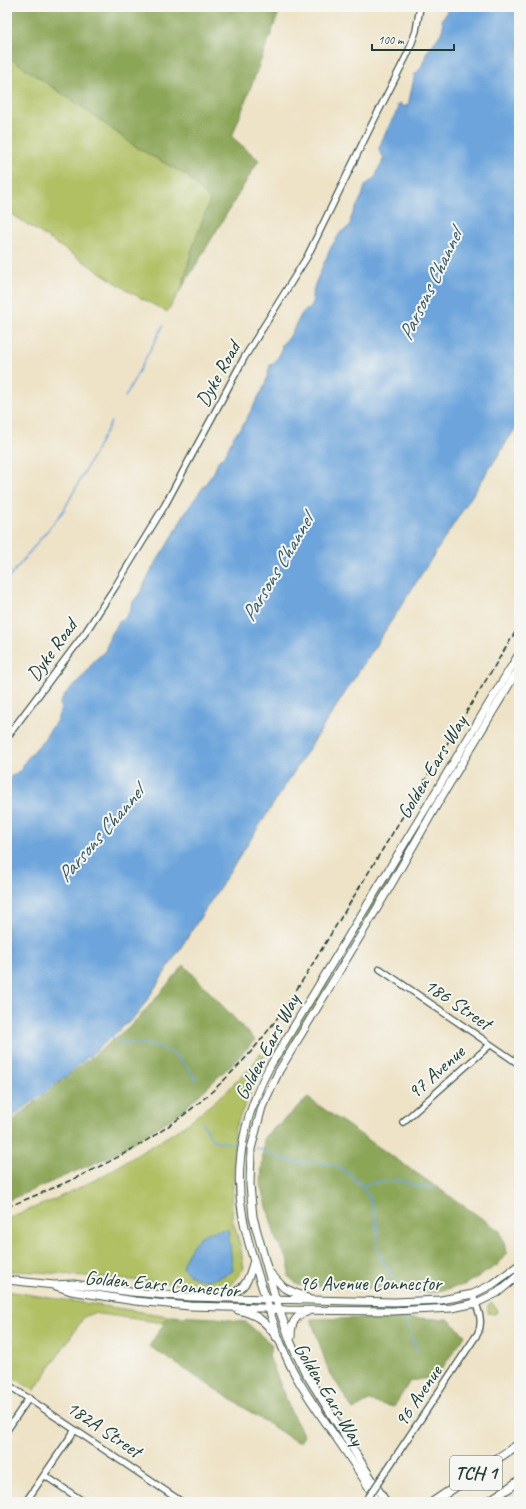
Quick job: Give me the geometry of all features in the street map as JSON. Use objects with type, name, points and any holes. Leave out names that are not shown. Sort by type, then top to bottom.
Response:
[{"type":"highway","name":"TCH 1","points":[[433,1502],[519,1444]]},
{"type":"highway","name":"TCH 1","points":[[488,1502],[519,1481]]},
{"type":"main road","name":"Golden Ears Way","points":[[377,1502],[305,1392],[282,1347],[266,1299],[243,1218],[240,1185],[241,1152],[248,1115],[261,1083],[270,1066],[519,654]]},
{"type":"main road","name":"Golden Ears Way","points":[[386,1502],[305,1372],[291,1343],[276,1300],[253,1217],[250,1185],[251,1149],[256,1125],[262,1107],[279,1071],[519,668]]},
{"type":"main road","points":[[224,1298],[239,1291],[247,1283],[251,1274],[254,1259]]},
{"type":"main road","points":[[473,1294],[493,1284],[519,1265]]},
{"type":"main road","points":[[268,1271],[284,1288],[315,1300]]},
{"type":"main road","points":[[476,1303],[497,1293],[519,1275]]},
{"type":"main road","name":"Golden Ears Connector","points":[[7,1280],[54,1285],[72,1284],[138,1293],[189,1297],[266,1299]]},
{"type":"main road","name":"Golden Ears Connector","points":[[54,1285],[71,1292],[135,1301],[190,1306],[269,1308]]},
{"type":"main road","name":"96 Avenue Connector","points":[[266,1299],[394,1302],[441,1300],[473,1294]]},
{"type":"main road","name":"96 Avenue Connector","points":[[269,1308],[393,1311],[452,1308],[476,1303]]},
{"type":"main road","points":[[227,1306],[251,1313],[262,1320],[270,1328],[282,1347]]},
{"type":"main road","points":[[291,1343],[291,1329],[294,1320],[300,1314],[314,1310]]},
{"type":"street","name":"Dyke Road","points":[[7,737],[85,633],[114,587],[165,505],[244,358],[307,257],[408,53],[416,30],[420,7]]},
{"type":"street","name":"186 Street","points":[[380,969],[519,1064]]},
{"type":"street","name":"97 Avenue","points":[[403,1122],[490,1045]]},
{"type":"street","name":"96 Avenue","points":[[366,1500],[478,1334],[481,1321],[473,1294]]},
{"type":"street","name":"182A Street","points":[[7,1384],[182,1502]]},
{"type":"street","points":[[7,1430],[29,1398]]},
{"type":"street","points":[[27,1500],[75,1430]]},
{"type":"street","points":[[44,1475],[84,1502]]},
{"type":"green space","points":[[7,7],[281,7],[232,137],[259,160],[182,288],[192,249],[210,200],[186,175],[136,147],[82,107],[7,56]]},
{"type":"green space","points":[[7,56],[82,107],[136,147],[186,175],[210,200],[192,249],[182,288],[167,312],[130,292],[7,211]]},
{"type":"green space","points":[[420,825],[390,881],[267,1085],[266,1084],[274,1066]]},
{"type":"green space","points":[[184,965],[255,1040],[180,1113],[111,1156],[7,1201],[7,1125],[130,1026],[144,1012]]},
{"type":"green space","points":[[260,1054],[265,1057],[235,1128],[232,1218],[240,1244],[244,1268],[231,1285],[219,1290],[167,1283],[38,1272],[7,1271],[7,1218],[49,1202],[99,1178],[183,1127],[226,1092],[252,1065]]},
{"type":"green space","points":[[308,1098],[500,1231],[507,1252],[498,1265],[464,1285],[430,1293],[298,1285],[289,1277],[289,1261],[276,1240],[261,1184],[264,1137]]},
{"type":"green space","points":[[7,1291],[168,1316],[163,1323],[93,1313],[84,1317],[34,1391],[7,1373]]},
{"type":"green space","points":[[492,1303],[498,1310],[495,1314],[488,1313],[488,1306]]},
{"type":"green space","points":[[169,1316],[217,1318],[246,1322],[272,1345],[269,1356],[291,1412],[304,1436],[300,1442],[295,1441],[149,1346]]},
{"type":"green space","points":[[311,1319],[448,1319],[465,1335],[436,1377],[410,1381],[394,1407],[369,1401],[353,1410],[328,1369]]},
{"type":"water","name":"Parsons Channel","points":[[448,7],[519,7],[519,423],[138,1014],[65,1077],[7,1121],[7,788],[10,777],[20,771],[26,760],[42,742],[57,720],[61,709],[60,703],[68,691],[78,684],[78,681],[93,662],[105,651],[111,633],[130,611],[132,603],[140,593],[184,514],[214,472],[218,461],[226,453],[234,436],[243,425],[265,385],[270,365],[274,364],[281,352],[282,344],[289,338],[302,313],[305,310],[309,310],[313,303],[312,296],[315,284],[331,247],[341,232],[350,226],[351,218],[362,196],[365,186],[376,176],[382,161],[384,160],[379,149],[398,110],[397,106],[400,102],[402,107],[408,105],[415,74],[421,68],[427,52],[440,35],[443,28],[442,18],[445,16]]},
{"type":"water","points":[[228,1229],[233,1271],[220,1277],[206,1280],[193,1277],[187,1272],[182,1266],[188,1253],[197,1240],[203,1235],[218,1230]]},
{"type":"waterway","points":[[125,397],[163,326]]},
{"type":"waterway","points":[[7,580],[64,510],[111,422]]},
{"type":"waterway","points":[[112,1037],[122,1042],[151,1045],[167,1050],[180,1059],[197,1080]]},
{"type":"waterway","points":[[202,1122],[213,1140],[239,1145]]},
{"type":"waterway","points":[[255,1148],[287,1161],[313,1162],[336,1167],[353,1178],[360,1185],[371,1202],[377,1223],[379,1254],[387,1268],[400,1285]]},
{"type":"waterway","points":[[362,1186],[371,1183],[400,1180],[419,1187],[433,1188]]},
{"type":"waterway","points":[[405,1320],[417,1351]]},
{"type":"railway","points":[[7,1207],[97,1168],[154,1136],[180,1118],[206,1097],[242,1062],[264,1036],[303,980],[519,626]]}]
